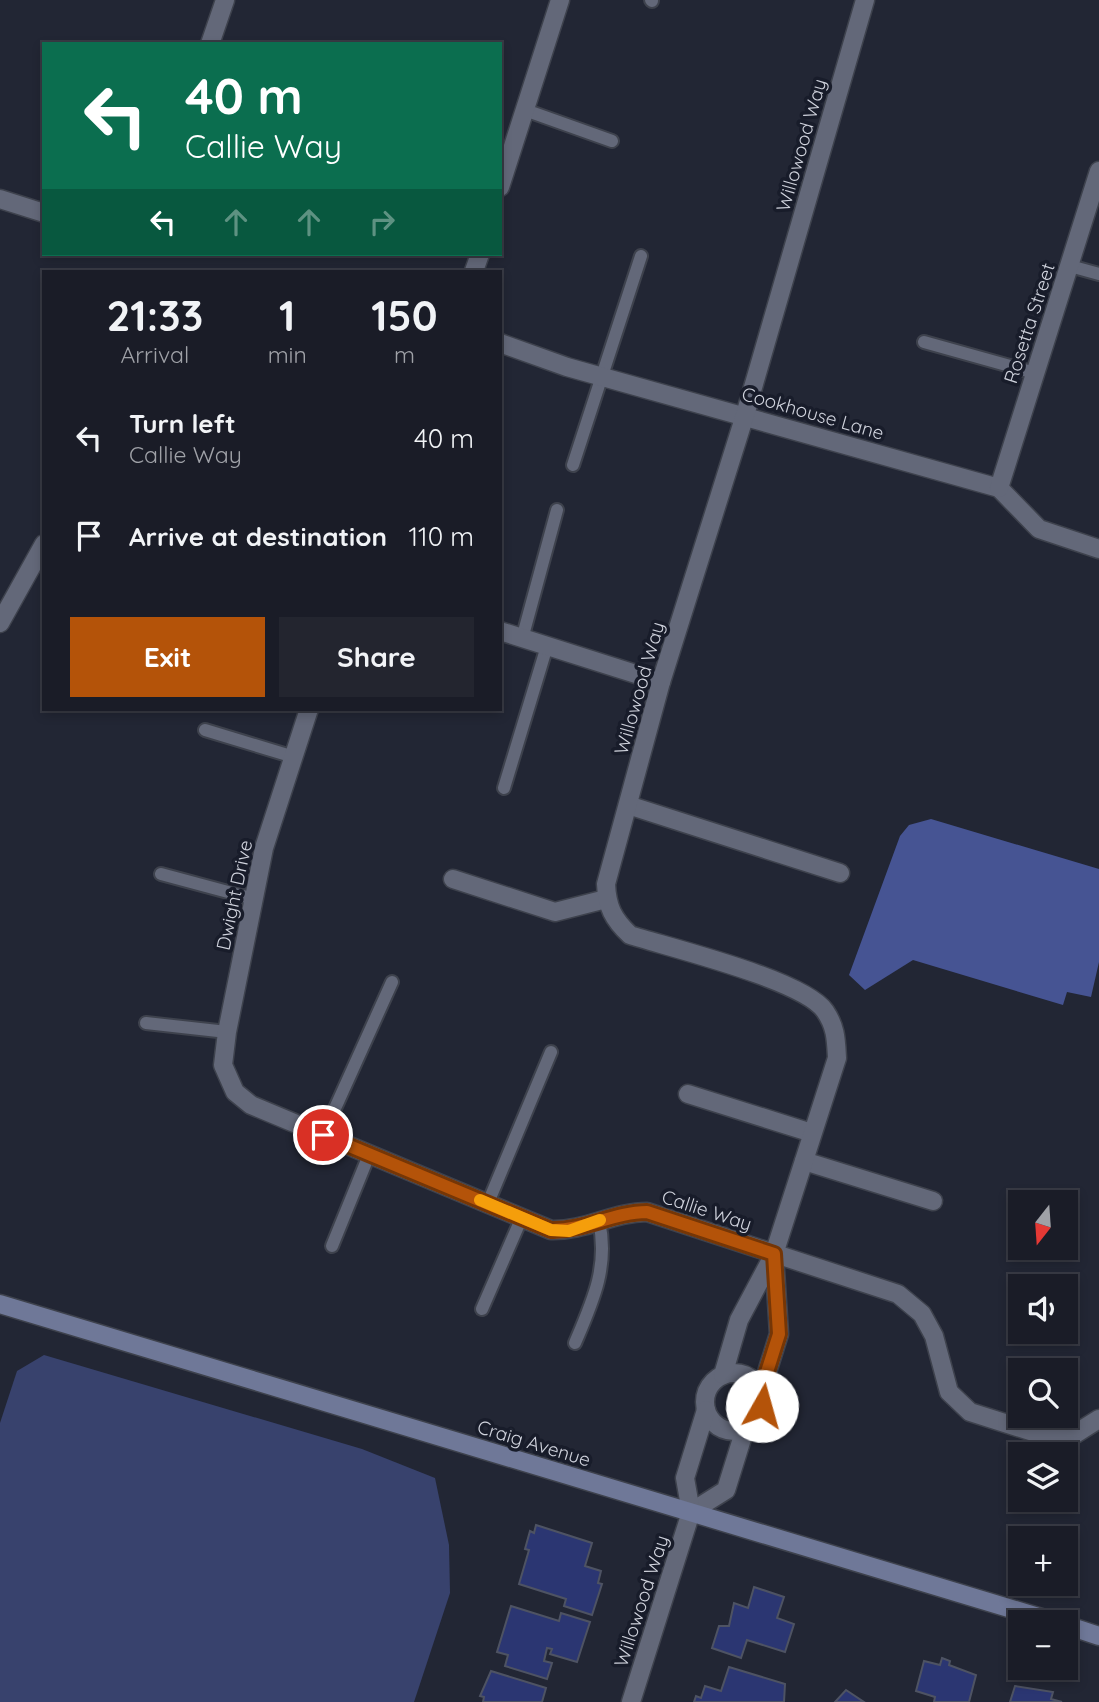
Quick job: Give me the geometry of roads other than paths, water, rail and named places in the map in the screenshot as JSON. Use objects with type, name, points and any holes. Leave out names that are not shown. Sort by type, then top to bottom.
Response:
[{"type":"street","points":[[211,42],[225,0]]},
{"type":"street","name":"Willowood Way","points":[[631,1702],[691,1512],[685,1478],[706,1410],[705,1402],[710,1386],[723,1375],[739,1320],[774,1254],[836,1058],[836,1030],[824,1009],[789,986],[630,935],[613,919],[607,900],[606,884],[661,682],[745,415],[865,0]]},
{"type":"street","points":[[502,175],[506,152],[525,110],[556,1]]},
{"type":"street","name":"Rosetta Street","points":[[999,488],[1099,171]]},
{"type":"street","points":[[0,200],[42,212]]},
{"type":"street","name":"Cookhouse Lane","points":[[502,344],[601,376],[999,488],[1039,529],[1099,549]]},
{"type":"street","points":[[0,623],[42,548]]},
{"type":"street","points":[[502,633],[661,682]]},
{"type":"street","name":"Dwight Drive","points":[[235,1092],[223,1065],[227,1032],[264,848],[308,711]]},
{"type":"street","points":[[628,805],[839,873]]},
{"type":"street","points":[[453,879],[555,912],[607,900]]},
{"type":"street","name":"Callie Way","points":[[235,1092],[251,1105],[551,1230],[569,1231],[629,1212],[647,1212],[898,1294],[922,1314],[934,1336],[949,1391],[970,1412],[1049,1437],[1075,1434],[1099,1419]]},
{"type":"street","points":[[688,1094],[812,1133]]},
{"type":"street","points":[[804,1161],[933,1201]]},
{"type":"street","name":"Willowood Way","points":[[691,1512],[726,1490],[744,1429],[761,1414],[761,1391],[779,1334],[774,1254]]},
{"type":"street","name":"Craig Avenue","points":[[0,1304],[1015,1610]]},
{"type":"street","points":[[723,1375],[745,1376],[761,1391]]},
{"type":"street","points":[[706,1410],[721,1428],[744,1429]]},
{"type":"street","points":[[1078,1629],[1099,1636]]},
{"type":"lane","points":[[525,110],[612,141]]},
{"type":"lane","points":[[573,465],[641,256]]},
{"type":"lane","points":[[1070,266],[1099,274]]},
{"type":"lane","points":[[924,342],[1035,373]]},
{"type":"lane","points":[[522,639],[557,510]]},
{"type":"lane","points":[[504,788],[547,646]]},
{"type":"lane","points":[[205,730],[293,757]]},
{"type":"lane","points":[[161,874],[254,899]]},
{"type":"lane","points":[[323,1135],[392,982]]},
{"type":"lane","points":[[146,1023],[227,1032]]},
{"type":"lane","points":[[488,1203],[551,1052]]},
{"type":"lane","points":[[332,1246],[369,1154]]},
{"type":"lane","points":[[482,1309],[522,1217]]},
{"type":"lane","points":[[576,1343],[603,1268],[604,1243],[599,1221]]}]
